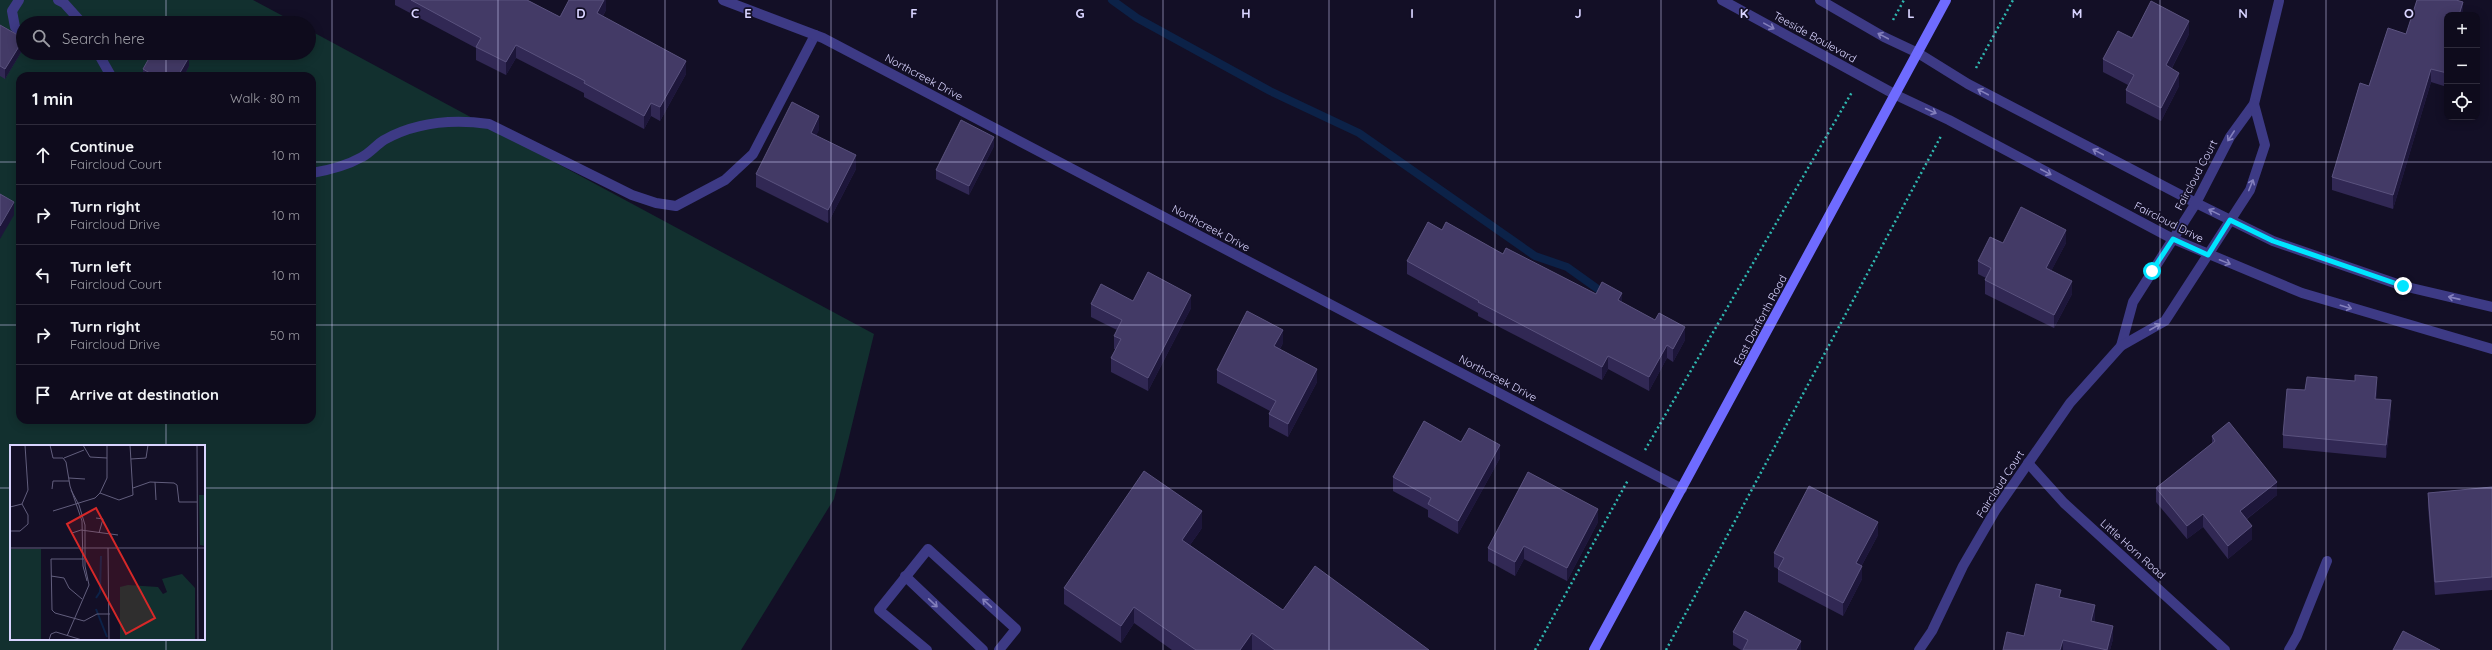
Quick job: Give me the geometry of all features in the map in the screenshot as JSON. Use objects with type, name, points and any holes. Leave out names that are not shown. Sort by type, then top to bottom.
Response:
[{"type":"street","points":[[16,28],[12,11],[19,0]]},
{"type":"street","points":[[58,0],[64,3],[76,16]]},
{"type":"street","name":"Northcreek Drive","points":[[723,0],[815,34],[1682,489]]},
{"type":"street","name":"Teeside Boulevard","points":[[1722,0],[1896,95]]},
{"type":"street","points":[[1820,0],[1884,37],[1918,53],[1968,84],[2196,203],[2273,241],[2403,286],[2492,307]]},
{"type":"street","name":"East Danforth Road","points":[[1594,650],[1896,95],[1946,0]]},
{"type":"street","name":"Faircloud Court","points":[[2122,346],[2133,302],[2196,203],[2230,137],[2254,104],[2280,1]]},
{"type":"street","points":[[316,172],[337,169],[363,157],[384,141],[406,130],[445,121],[464,121],[489,124],[632,195],[656,204],[676,206],[725,180],[753,154],[815,34]]},
{"type":"street","points":[[101,60],[108,72]]},
{"type":"street","name":"Faircloud Drive","points":[[1896,95],[1949,120],[2173,239],[2208,255],[2302,293],[2492,349]]},
{"type":"street","name":"Faircloud Court","points":[[1920,650],[1932,632],[1963,566],[1996,511],[2070,403],[2122,346],[2165,321],[2250,190],[2265,145],[2254,104]]},
{"type":"street","name":"Little Horn Road","points":[[2028,463],[2064,503],[2225,650]]},
{"type":"street","points":[[927,650],[879,610],[928,548],[1016,629],[999,650]]},
{"type":"street","points":[[2289,650],[2297,636],[2327,561]]},
{"type":"street","points":[[905,576],[983,650]]},
{"type":"path","points":[[1884,37],[1904,0]]},
{"type":"path","points":[[1968,84],[2013,0]]},
{"type":"path","points":[[1535,650],[1636,464],[1861,77]]},
{"type":"path","points":[[1666,650],[1949,120]]},
{"type":"green space","points":[[0,0],[253,0],[283,16],[16,16],[16,60],[316,60],[316,34],[874,334],[834,499],[741,650],[0,650]]},
{"type":"building","points":[[411,0],[527,0],[560,17],[569,0],[604,0],[597,13],[686,61],[660,107],[651,103],[644,116],[584,83],[585,81],[516,45],[506,62],[476,47],[481,38]]},
{"type":"building","points":[[2417,0],[2456,0],[2463,2],[2460,12],[2444,12],[2444,72],[2431,69],[2393,195],[2332,177],[2360,83],[2369,86],[2388,28],[2406,34]]},
{"type":"building","points":[[2151,1],[2189,21],[2166,65],[2179,73],[2161,108],[2126,90],[2134,75],[2103,59],[2118,31],[2132,38]]},
{"type":"building","points":[[0,25],[16,34],[16,51],[5,69],[0,66]]},
{"type":"building","points":[[148,60],[187,60],[180,72],[148,72],[143,69]]},
{"type":"building","points":[[792,102],[819,116],[811,133],[856,155],[828,210],[756,174]]},
{"type":"building","points":[[961,120],[994,137],[969,186],[936,170]]},
{"type":"building","points":[[0,194],[14,202],[0,226]]},
{"type":"building","points":[[2021,207],[2066,230],[2046,268],[2072,281],[2054,315],[1985,280],[1991,268],[1978,261],[1990,237],[2003,243]]},
{"type":"building","points":[[1428,222],[1442,230],[1446,222],[1503,254],[1506,248],[1596,294],[1602,282],[1622,293],[1618,300],[1655,320],[1659,313],[1685,327],[1673,349],[1667,345],[1649,377],[1608,356],[1602,367],[1478,302],[1479,301],[1407,261]]},
{"type":"building","points":[[1148,272],[1191,295],[1148,378],[1111,358],[1121,339],[1114,336],[1122,320],[1091,304],[1101,284],[1133,301]]},
{"type":"building","points":[[1247,311],[1283,330],[1274,346],[1317,369],[1288,424],[1269,414],[1276,401],[1217,370]]},
{"type":"building","points":[[2355,375],[2377,377],[2375,399],[2391,400],[2386,445],[2283,435],[2287,389],[2305,390],[2307,377],[2355,381]]},
{"type":"building","points":[[1424,421],[1461,442],[1469,428],[1500,445],[1458,521],[1428,504],[1431,498],[1393,477]]},
{"type":"building","points":[[2229,422],[2277,482],[2240,511],[2252,526],[2228,546],[2203,514],[2187,526],[2156,488],[2215,441],[2212,436]]},
{"type":"building","points":[[1144,471],[1202,511],[1182,540],[1283,610],[1315,566],[1429,650],[1275,650],[1252,633],[1240,650],[1196,650],[1134,607],[1121,626],[1064,588]]},
{"type":"building","points":[[1528,472],[1598,509],[1567,568],[1524,546],[1515,562],[1488,548]]},
{"type":"building","points":[[1809,486],[1878,522],[1856,563],[1862,566],[1843,603],[1778,569],[1784,558],[1774,553]]},
{"type":"building","points":[[2492,487],[2492,577],[2435,582],[2428,493]]},
{"type":"building","points":[[2036,584],[2061,590],[2059,597],[2095,605],[2091,621],[2113,626],[2107,650],[2063,640],[2060,650],[2003,650],[2007,632],[2024,636]]},
{"type":"building","points":[[1745,611],[1801,641],[1796,650],[1743,650],[1748,640],[1733,632]]},
{"type":"building","points":[[2403,631],[2440,650],[2393,650]]},
{"type":"waterway","points":[[1112,0],[1137,18],[1270,91],[1359,133],[1535,256],[1567,267],[1602,292]]},
{"type":"route","points":[[2152,271],[2173,239],[2208,255],[2230,220],[2273,241],[2403,286]]}]
